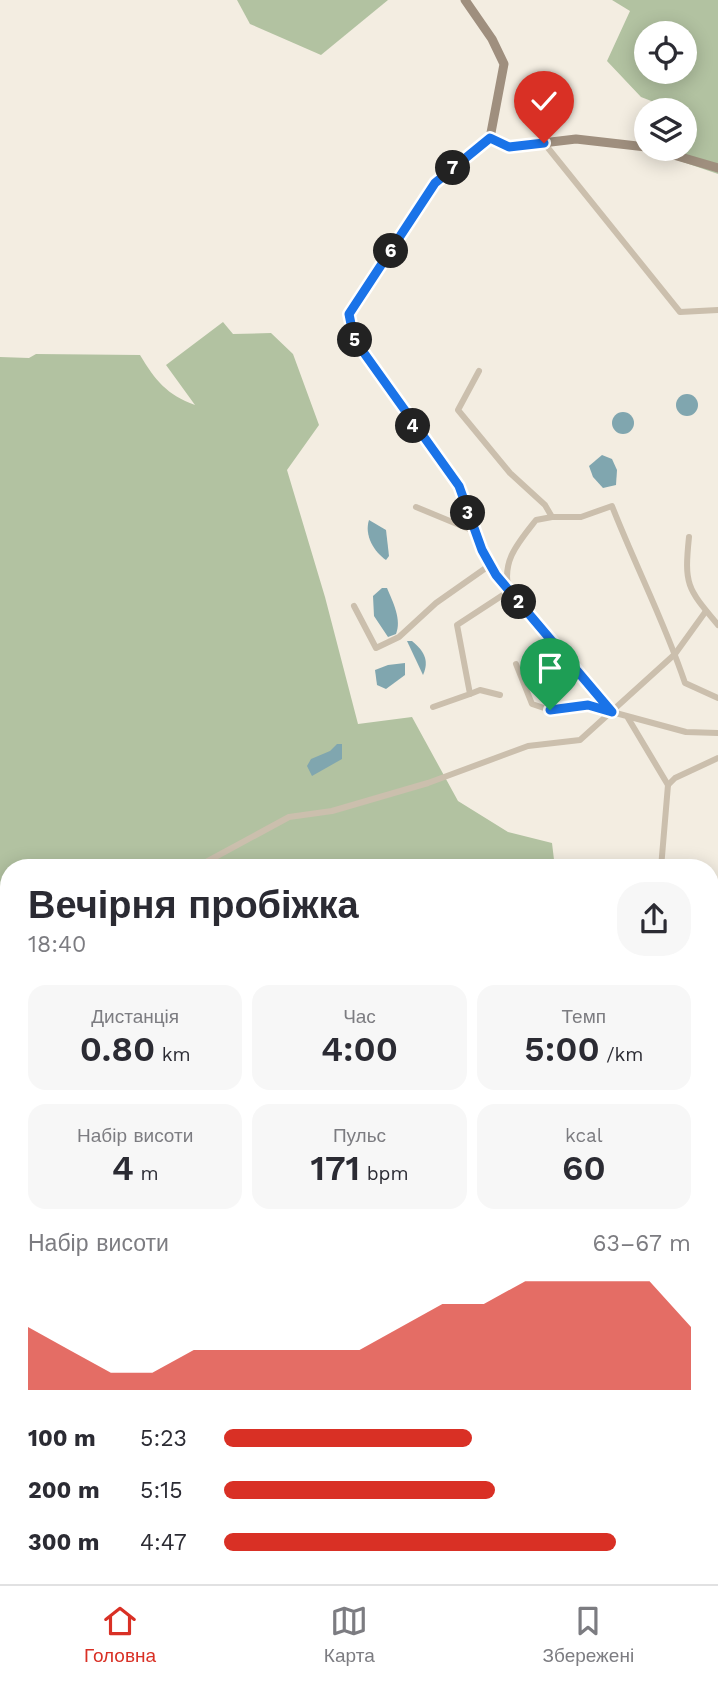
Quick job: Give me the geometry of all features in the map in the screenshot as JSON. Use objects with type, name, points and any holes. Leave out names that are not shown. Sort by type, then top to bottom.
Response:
[{"type":"street","points":[[465,0],[492,39],[505,64],[490,138],[435,183],[349,314],[349,328],[360,348],[459,486],[474,531],[490,565],[612,712]]},
{"type":"street","points":[[490,138],[509,147],[576,139],[634,146]]},
{"type":"street","points":[[544,143],[680,312],[718,310]]},
{"type":"street","points":[[694,161],[718,168]]},
{"type":"street","points":[[479,371],[458,410],[509,473],[545,505],[552,517]]},
{"type":"street","points":[[509,591],[505,574],[516,546],[536,520],[581,517],[612,506],[675,653],[685,683],[718,698]]},
{"type":"street","points":[[416,507],[474,531]]},
{"type":"street","points":[[689,537],[685,576],[706,611],[718,625]]},
{"type":"street","points":[[354,606],[376,648],[399,637],[436,603],[490,565]]},
{"type":"street","points":[[470,694],[457,625],[509,591]]},
{"type":"street","points":[[212,859],[289,817],[332,811],[428,783],[528,746],[580,740],[675,653],[706,611]]},
{"type":"street","points":[[516,664],[532,704],[550,710],[588,705],[686,732],[718,733]]},
{"type":"street","points":[[433,707],[480,690],[500,695]]},
{"type":"street","points":[[628,717],[668,785],[662,859]]},
{"type":"street","points":[[668,785],[675,778],[718,758]]},
{"type":"green space","points":[[237,0],[388,0],[321,55],[250,24]]},
{"type":"green space","points":[[612,0],[718,0],[718,174],[680,161],[697,161],[697,98],[641,97],[607,61],[630,11]]},
{"type":"green space","points":[[223,322],[233,334],[271,333],[293,354],[319,425],[287,470],[325,597],[358,724],[412,717],[458,801],[508,832],[552,843],[554,859],[0,859],[0,357],[29,358],[36,354],[140,355],[163,386],[195,405],[166,365]]},
{"type":"water","points":[[687,394],[695,397],[698,405],[695,413],[687,416],[679,413],[676,405],[679,397]]},
{"type":"water","points":[[623,412],[631,415],[634,423],[631,431],[623,434],[615,431],[612,423],[615,415]]},
{"type":"water","points":[[602,455],[612,459],[617,470],[616,485],[603,488],[593,477],[589,466]]},
{"type":"water","points":[[369,520],[386,530],[389,556],[386,560],[371,543]]},
{"type":"water","points":[[382,588],[387,588],[397,617],[396,634],[388,637],[374,616],[373,596]]},
{"type":"water","points":[[407,641],[412,641],[424,656],[426,665],[423,675]]},
{"type":"water","points":[[405,663],[405,675],[386,689],[377,685],[375,670]]},
{"type":"water","points":[[337,744],[342,744],[342,759],[312,776],[307,766],[311,759],[330,751]]},
{"type":"route","points":[[544,143],[509,147],[490,138],[435,183],[349,314],[349,328],[415,429],[459,486],[482,550],[496,575],[612,712],[588,705],[550,710]]}]
